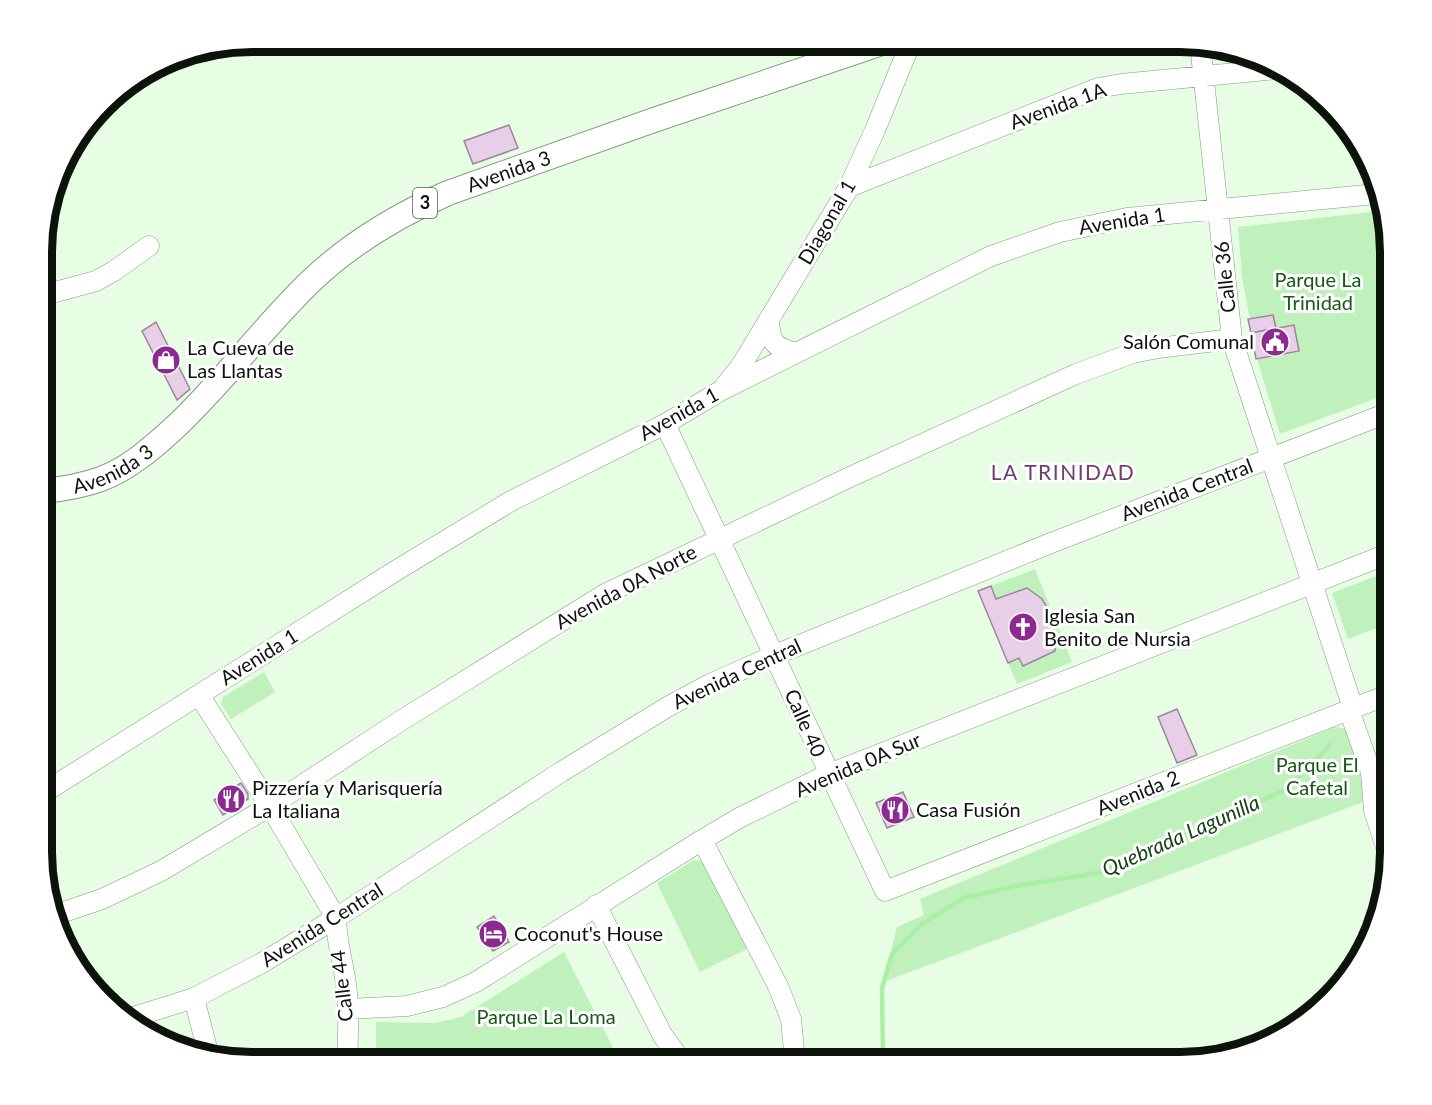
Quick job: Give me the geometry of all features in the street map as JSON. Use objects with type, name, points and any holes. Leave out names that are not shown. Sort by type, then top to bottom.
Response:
[{"type":"main road","name":"Avenida 3","points":[[52,490],[82,485],[102,478],[123,468],[155,445],[192,411],[313,279],[361,241],[420,206],[448,193],[643,124],[853,53]]},
{"type":"street","name":"Diagonal 1","points":[[722,390],[741,366],[849,187],[906,53]]},
{"type":"street","name":"Calle 36","points":[[1201,54],[1232,339],[1353,708]]},
{"type":"street","name":"Avenida 1A","points":[[849,187],[1098,88],[1261,70]]},
{"type":"street","points":[[875,130],[883,158],[902,166]]},
{"type":"street","name":"Avenida 1","points":[[53,787],[492,512],[665,424],[722,390],[975,264],[1040,238],[1084,226],[1127,218],[1371,194]]},
{"type":"street","points":[[52,293],[96,280],[114,271],[148,246]]},
{"type":"street","points":[[769,319],[771,338],[774,343],[778,347],[796,353]]},
{"type":"street","name":"Avenida 0A Norte","points":[[62,913],[132,886],[270,806],[402,720],[605,594],[957,428],[1111,360],[1158,348],[1232,339]]},
{"type":"street","name":"Avenida Central","points":[[138,1016],[194,999],[260,964],[336,918],[561,771],[669,706],[775,655],[1051,543],[1380,416]]},
{"type":"street","name":"Calle 40","points":[[665,424],[885,891]]},
{"type":"street","name":"Avenida 0A Sur","points":[[348,1009],[407,1006],[443,998],[476,982],[596,905],[739,818],[829,774],[1380,557]]},
{"type":"street","name":"Calle 44","points":[[200,695],[270,806],[336,918],[336,935],[346,980],[347,1052]]},
{"type":"street","name":"Avenida 2","points":[[885,891],[1379,698]]},
{"type":"street","points":[[1353,708],[1379,776]]},
{"type":"street","points":[[1353,708],[1371,772],[1374,811],[1379,826]]},
{"type":"street","points":[[702,840],[778,986],[791,1019],[794,1052]]},
{"type":"street","points":[[596,905],[663,1036],[675,1052]]},
{"type":"street","points":[[194,999],[207,1047]]},
{"type":"green space","name":"Parque La Trinidad","points":[[1375,212],[1380,252],[1380,397],[1280,434],[1258,363],[1242,277],[1238,227]]},
{"type":"green space","points":[[1035,569],[1072,662],[1017,684],[1008,663],[1019,658],[1055,651],[1055,631],[1051,615],[1042,601],[1027,588],[996,599],[991,586]]},
{"type":"green space","points":[[1379,575],[1379,627],[1348,639],[1332,593]]},
{"type":"green space","points":[[264,672],[275,692],[231,719],[221,704],[223,697]]},
{"type":"green space","name":"Parque El Cafetal","points":[[1335,727],[1348,729],[1362,767],[1363,802],[883,982],[897,927],[924,915],[920,899]]},
{"type":"green space","points":[[694,860],[703,862],[747,949],[700,972],[657,883]]},
{"type":"green space","name":"Parque La Loma","points":[[564,952],[615,1052],[376,1052],[376,1022],[435,1023],[461,1017]]},
{"type":"building","points":[[509,125],[518,148],[473,164],[464,141]]},
{"type":"building","points":[[1273,315],[1276,328],[1251,333],[1248,319]]},
{"type":"building","name":"La Cueva de Las Llantas","points":[[156,322],[190,389],[177,400],[142,331]]},
{"type":"building","name":"Salón Comunal","points":[[1294,325],[1299,351],[1256,359],[1251,333]]},
{"type":"building","name":"Iglesia San Benito de Nursia","points":[[991,586],[996,599],[1027,588],[1042,599],[1051,614],[1055,651],[1023,666],[1019,658],[1008,663],[978,591]]},
{"type":"building","points":[[1177,709],[1197,755],[1177,763],[1158,717]]},
{"type":"building","name":"Pizzería y Marisquería La Italiana","points":[[241,783],[248,794],[248,799],[223,815],[214,800]]},
{"type":"building","name":"Casa Fusión","points":[[903,792],[914,817],[887,828],[876,803]]},
{"type":"building","name":"Coconut's House","points":[[494,916],[509,942],[493,951],[477,927]]},
{"type":"waterway","name":"Quebrada Lagunilla","points":[[883,1052],[882,988],[892,954],[922,924],[963,898],[1016,886],[1104,872],[1287,789],[1330,745]]},
{"type":"place","name":"Salón Comunal","points":[[1275,342]]},
{"type":"place","name":"La Cueva de Las Llantas","points":[[166,360]]},
{"type":"place","name":"Iglesia San Benito de Nursia","points":[[1023,627]]},
{"type":"place","name":"Pizzería y Marisquería La Italiana","points":[[231,799]]},
{"type":"place","name":"Casa Fusión","points":[[895,810]]},
{"type":"place","name":"Coconut's House","points":[[493,934]]},
{"type":"district","name":"LA TRINIDAD","points":[[1063,473]]}]
